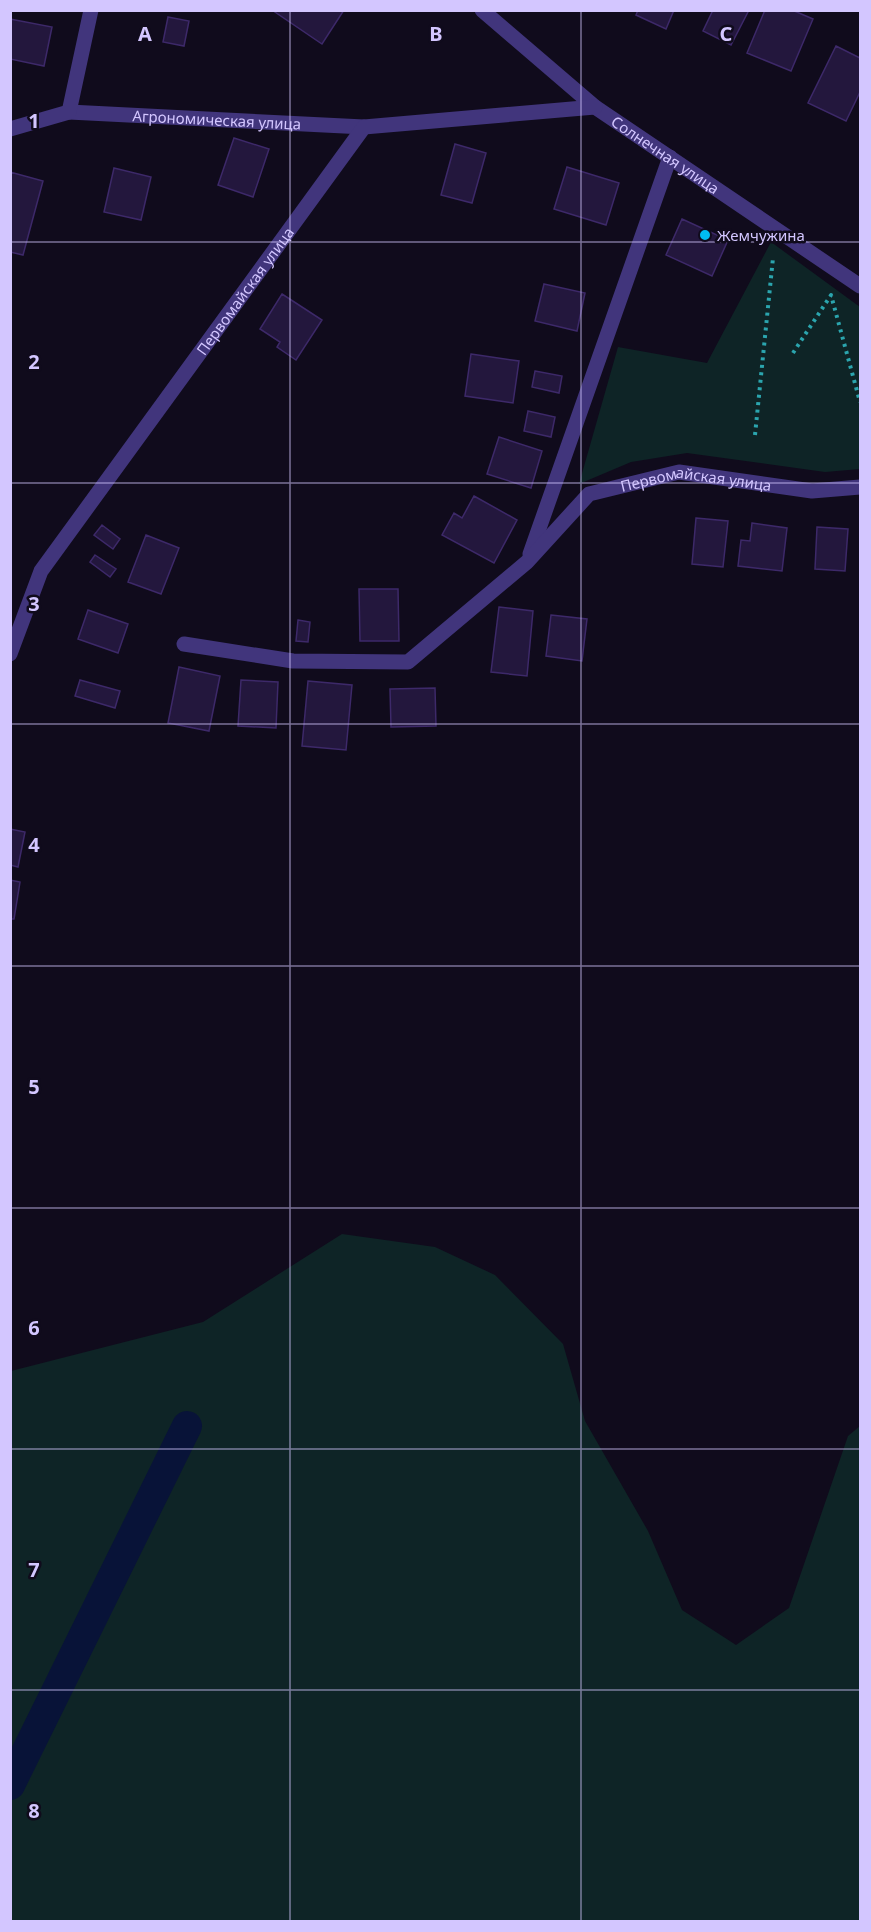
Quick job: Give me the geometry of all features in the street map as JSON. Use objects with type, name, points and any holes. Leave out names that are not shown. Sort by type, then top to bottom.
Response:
[{"type":"street","points":[[69,112],[91,10]]},
{"type":"street","name":"Солнечная улица","points":[[482,10],[595,107],[861,286]]},
{"type":"street","points":[[364,127],[595,107]]},
{"type":"street","name":"Агрономическая улица","points":[[10,129],[69,112],[364,127]]},
{"type":"street","name":"Первомайская улица","points":[[10,654],[41,571],[364,127]]},
{"type":"street","points":[[527,562],[670,157]]},
{"type":"street","name":"Первомайская улица","points":[[184,644],[293,662],[408,662],[527,562],[589,494],[679,472],[812,491],[861,487]]},
{"type":"path","points":[[755,435],[773,258]]},
{"type":"path","points":[[793,352],[831,296],[861,402]]},
{"type":"green space","points":[[771,242],[860,307],[860,469],[825,472],[687,453],[631,462],[579,484],[618,347],[707,363]]},
{"type":"green space","points":[[342,1234],[435,1247],[495,1275],[563,1344],[585,1421],[648,1531],[682,1610],[736,1645],[789,1608],[848,1436],[860,1426],[860,1921],[11,1921],[11,1371],[203,1322]]},
{"type":"building","points":[[272,10],[344,10],[322,44]]},
{"type":"building","points":[[638,10],[674,10],[666,29],[636,15]]},
{"type":"building","points":[[713,10],[749,10],[731,45],[703,31]]},
{"type":"building","points":[[765,10],[792,10],[813,19],[791,71],[747,53]]},
{"type":"building","points":[[168,17],[189,21],[184,46],[163,42]]},
{"type":"building","points":[[10,19],[52,27],[44,66],[10,59]]},
{"type":"building","points":[[836,46],[860,58],[860,92],[846,121],[808,103]]},
{"type":"building","points":[[234,138],[269,149],[253,197],[218,185]]},
{"type":"building","points":[[455,144],[486,153],[472,203],[441,195]]},
{"type":"building","points":[[567,167],[619,183],[606,225],[554,209]]},
{"type":"building","points":[[114,168],[151,177],[141,220],[104,212]]},
{"type":"building","points":[[10,172],[43,181],[23,255],[10,252]]},
{"type":"building","points":[[682,219],[728,240],[712,276],[666,255]]},
{"type":"building","points":[[544,284],[585,293],[577,331],[535,321]]},
{"type":"building","points":[[282,294],[322,320],[296,360],[277,347],[280,342],[260,329]]},
{"type":"building","points":[[471,354],[519,361],[513,403],[465,396]]},
{"type":"building","points":[[535,371],[562,376],[559,393],[532,387]]},
{"type":"building","points":[[528,411],[555,417],[551,437],[524,431]]},
{"type":"building","points":[[499,437],[542,451],[531,488],[487,474]]},
{"type":"building","points":[[474,496],[517,520],[494,563],[442,535],[454,513],[462,518]]},
{"type":"building","points":[[696,518],[728,521],[723,567],[692,564]]},
{"type":"building","points":[[752,523],[787,528],[782,571],[738,566],[741,540],[750,541]]},
{"type":"building","points":[[102,525],[120,539],[113,549],[94,535]]},
{"type":"building","points":[[817,527],[848,529],[845,571],[815,569]]},
{"type":"building","points":[[146,535],[179,548],[161,594],[128,582]]},
{"type":"building","points":[[95,555],[116,569],[110,577],[90,562]]},
{"type":"building","points":[[359,589],[398,589],[399,641],[360,641]]},
{"type":"building","points":[[499,607],[533,611],[527,676],[491,672]]},
{"type":"building","points":[[88,610],[128,624],[118,653],[78,639]]},
{"type":"building","points":[[551,615],[587,619],[582,661],[546,656]]},
{"type":"building","points":[[298,620],[310,622],[308,642],[296,641]]},
{"type":"building","points":[[179,667],[220,676],[209,731],[168,723]]},
{"type":"building","points":[[80,680],[120,691],[115,708],[75,696]]},
{"type":"building","points":[[241,680],[278,682],[276,728],[238,726]]},
{"type":"building","points":[[308,681],[352,685],[346,750],[302,746]]},
{"type":"building","points":[[435,688],[436,726],[391,727],[390,689]]},
{"type":"building","points":[[10,829],[25,832],[18,867],[10,865]]},
{"type":"building","points":[[10,880],[20,882],[14,919],[10,919]]},
{"type":"waterway","points":[[10,1785],[187,1426]]},
{"type":"place","name":"Жемчужина","points":[[705,235]]}]
